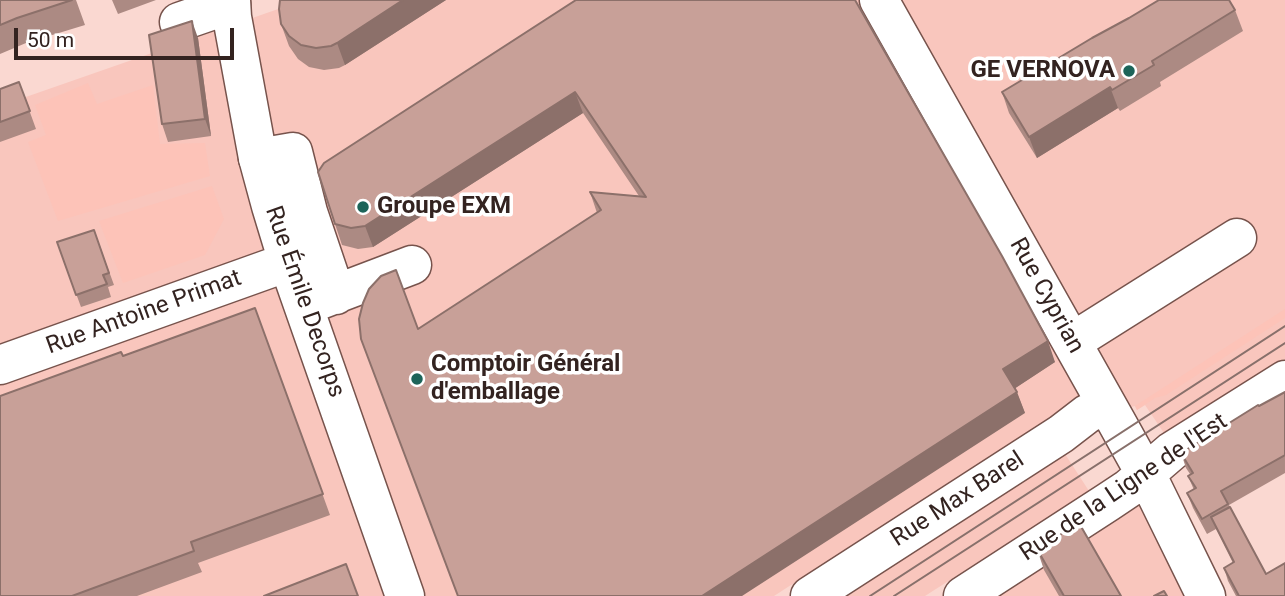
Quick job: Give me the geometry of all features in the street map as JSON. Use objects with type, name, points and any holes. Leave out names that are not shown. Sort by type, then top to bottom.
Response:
[{"type":"street","name":"Rue Cyprian","points":[[879,0],[1145,474],[1206,596]]},
{"type":"street","points":[[179,22],[231,2]]},
{"type":"street","name":"Rue Émile Decorps","points":[[231,2],[258,158],[271,206],[288,262],[320,301],[405,596]]},
{"type":"street","points":[[258,158],[293,152],[308,212],[320,301],[412,265]]},
{"type":"street","points":[[1072,342],[1237,238]]},
{"type":"street","name":"Rue Antoine Primat","points":[[0,365],[288,262]]},
{"type":"street","name":"Rue de la Ligne de l'Est","points":[[963,596],[1108,502],[1172,451],[1285,380]]},
{"type":"street","name":"Rue Max Barel","points":[[810,596],[1106,404]]},
{"type":"shaded area","points":[[304,0],[1285,0],[1285,363],[1168,439],[1145,405],[1137,410],[1135,406],[1020,437],[774,596],[0,596],[0,106]]},
{"type":"shaded area","points":[[88,83],[97,104],[153,85],[160,144],[205,143],[210,176],[58,221],[28,142],[46,135],[35,105]]},
{"type":"shaded area","points":[[212,186],[224,219],[205,255],[123,283],[99,221]]},
{"type":"shaded area","points":[[1285,309],[1285,318],[1166,395],[1155,398],[1137,410],[1135,406]]},
{"type":"shaded area","points":[[1065,454],[1089,491],[925,596],[847,596]]},
{"type":"shaded area","points":[[1149,490],[1199,596],[984,596]]},
{"type":"building","points":[[0,0],[72,0],[0,25]]},
{"type":"building","points":[[280,0],[403,0],[337,43],[316,48],[301,45],[289,36],[281,24]]},
{"type":"building","points":[[576,0],[855,0],[1048,341],[1003,369],[1017,392],[702,596],[458,596],[361,339],[359,319],[363,303],[369,289],[381,276],[396,270],[418,329],[601,210],[590,192],[646,197],[575,92],[365,226],[351,228],[335,224],[318,172],[324,163]]},
{"type":"building","points":[[1159,0],[1229,0],[1235,10],[1152,61],[1154,65],[1112,90],[1110,87],[1029,137],[1002,92]]},
{"type":"building","points":[[192,21],[205,119],[162,124],[149,35]]},
{"type":"building","points":[[19,82],[30,111],[0,122],[0,89]]},
{"type":"building","points":[[94,230],[109,273],[103,275],[107,284],[76,295],[57,242]]},
{"type":"building","points":[[255,308],[323,494],[191,542],[194,551],[72,596],[0,596],[0,396],[121,352],[123,356]]},
{"type":"building","points":[[1285,392],[1285,455],[1221,491],[1228,504],[1202,519],[1187,493],[1196,488],[1188,476],[1193,473],[1181,453],[1258,405]]},
{"type":"building","points":[[1230,507],[1266,574],[1285,563],[1285,596],[1239,596],[1224,568],[1234,562],[1211,517]]},
{"type":"building","points":[[1079,523],[1121,596],[1064,596],[1037,549]]},
{"type":"building","points":[[346,564],[358,596],[264,596]]},
{"type":"building","points":[[1164,591],[1167,596],[1154,596]]},
{"type":"tram line","points":[[870,596],[1285,326]]},
{"type":"tram line","points":[[894,596],[1285,343]]},
{"type":"place","name":"GE VERNOVA","points":[[1129,71]]},
{"type":"place","name":"Groupe EXM","points":[[363,207]]},
{"type":"place","name":"Comptoir Général d'emballage","points":[[417,379]]}]
